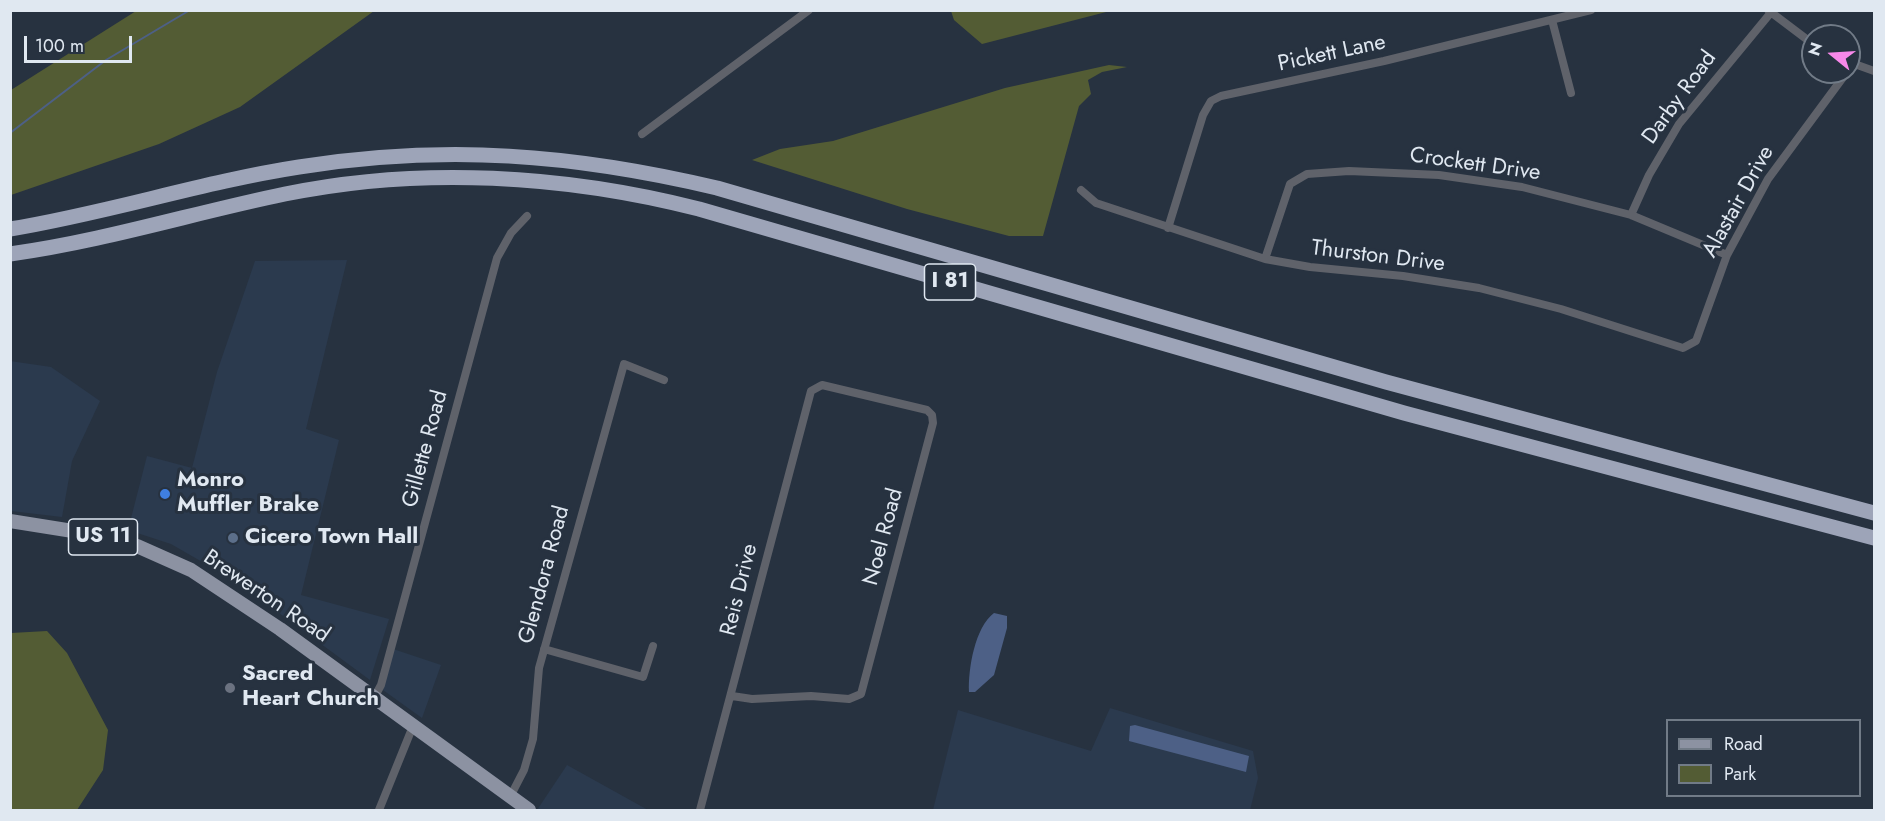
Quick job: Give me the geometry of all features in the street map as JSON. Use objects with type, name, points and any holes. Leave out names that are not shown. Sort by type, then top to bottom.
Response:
[{"type":"highway","name":"I 81","points":[[10,229],[80,216],[296,167],[360,158],[429,154],[507,154],[590,162],[644,171],[717,188],[1386,382],[1875,513]]},
{"type":"highway","name":"I 81","points":[[10,254],[104,237],[286,194],[334,186],[407,179],[494,179],[526,180],[620,191],[699,209],[1404,413],[1875,538]]},
{"type":"main road","name":"Brewerton Road","points":[[10,521],[98,535],[137,546],[191,570],[220,587],[529,810]]},
{"type":"street","points":[[642,134],[809,10]]},
{"type":"street","name":"Pickett Lane","points":[[1168,228],[1203,115],[1211,101],[1221,96],[1384,62],[1591,10]]},
{"type":"street","points":[[1770,11],[1801,35]]},
{"type":"street","name":"Darby Road","points":[[1631,215],[1654,165],[1679,124],[1770,11]]},
{"type":"street","points":[[1552,20],[1571,93]]},
{"type":"street","name":"Alastair Drive","points":[[1676,347],[1687,348],[1696,340],[1727,255],[1786,152],[1836,84]]},
{"type":"street","name":"Crockett Drive","points":[[1265,259],[1290,184],[1300,177],[1315,172],[1392,172],[1479,180],[1522,187],[1631,215],[1727,255]]},
{"type":"street","name":"Thurston Drive","points":[[1081,190],[1096,203],[1265,259],[1310,267],[1403,276],[1479,288],[1562,309],[1676,347]]},
{"type":"street","name":"Gillette Road","points":[[374,698],[381,685],[496,258],[511,233],[527,216]]},
{"type":"street","name":"Glendora Road","points":[[510,797],[524,770],[533,739],[536,692],[544,649],[624,364],[664,380]]},
{"type":"street","name":"Noel Road","points":[[732,696],[752,699],[812,696],[849,699],[861,694],[933,423],[932,415],[917,406],[822,385]]},
{"type":"street","name":"Reis Drive","points":[[700,810],[732,696],[809,396],[816,386],[822,385]]},
{"type":"street","points":[[544,649],[643,677],[653,646]]},
{"type":"street","points":[[379,810],[413,726]]},
{"type":"shaded area","points":[[347,260],[306,429],[339,440],[301,595],[389,619],[370,680],[237,582],[171,544],[128,530],[147,456],[192,468],[217,372],[255,261]]},
{"type":"shaded area","points":[[10,361],[51,367],[100,401],[72,461],[62,517],[11,511]]},
{"type":"shaded area","points":[[393,649],[441,665],[422,718],[383,690]]},
{"type":"shaded area","points":[[1110,708],[1253,751],[1258,778],[1250,810],[933,810],[958,710],[1091,751]]},
{"type":"shaded area","points":[[567,765],[648,810],[537,810]]},
{"type":"green space","points":[[951,10],[1110,11],[982,44],[954,20]]},
{"type":"green space","points":[[136,11],[374,11],[240,107],[159,144],[11,195],[11,90]]},
{"type":"green space","points":[[1109,65],[1127,67],[1102,72],[1088,80],[1091,94],[1079,106],[1043,236],[1009,236],[907,209],[752,160],[780,149],[833,141],[1005,88]]},
{"type":"green space","points":[[47,631],[67,653],[108,730],[103,770],[77,810],[11,810],[11,633]]},
{"type":"water","points":[[994,613],[1007,616],[1007,628],[994,675],[975,692],[969,692],[971,661],[977,638],[987,619]]},
{"type":"water","points":[[1135,725],[1249,756],[1246,772],[1129,741],[1130,726]]},
{"type":"waterway","points":[[10,133],[106,60],[190,10]]},
{"type":"place","name":"Monro Muffler Brake","points":[[165,494]]},
{"type":"place","name":"Cicero Town Hall","points":[[233,538]]},
{"type":"place","name":"Sacred Heart Church","points":[[230,688]]}]
